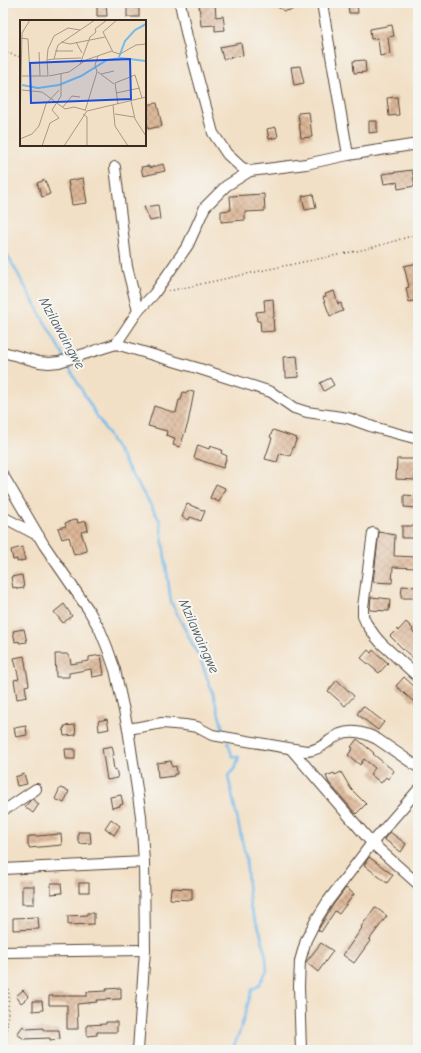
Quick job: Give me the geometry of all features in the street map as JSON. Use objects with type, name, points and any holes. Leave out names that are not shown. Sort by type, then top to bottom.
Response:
[{"type":"street","points":[[180,3],[187,37],[213,134],[227,154],[241,167],[250,171]]},
{"type":"street","points":[[322,3],[348,155]]},
{"type":"street","points":[[116,344],[138,311],[154,294],[188,245],[205,207],[226,186],[250,171],[306,164],[348,155],[418,144]]},
{"type":"street","points":[[115,167],[127,267],[138,311]]},
{"type":"street","points":[[3,352],[39,362],[49,363],[59,362],[116,344],[198,368],[271,392],[294,408],[300,410],[321,415],[348,418],[373,427],[418,439]]},
{"type":"street","points":[[3,475],[38,536],[88,608],[100,630],[115,670],[128,729],[140,810],[144,862],[145,950],[138,1050]]},
{"type":"street","points":[[3,518],[38,536]]},
{"type":"street","points":[[373,533],[363,616],[366,623],[381,643],[418,677]]},
{"type":"street","points":[[128,729],[162,723],[185,724],[197,727],[212,735],[306,751],[311,751],[321,747],[340,734],[346,732],[362,733],[371,735],[418,767]]},
{"type":"street","points":[[291,749],[372,843],[418,884]]},
{"type":"street","points":[[3,810],[36,789]]},
{"type":"street","points":[[301,1050],[299,986],[300,961],[306,940],[328,901],[372,843],[418,790]]},
{"type":"street","points":[[3,869],[144,862]]},
{"type":"street","points":[[3,952],[145,950]]},
{"type":"path","points":[[3,52],[20,57]]},
{"type":"path","points":[[154,294],[371,248],[418,234]]},
{"type":"path","points":[[3,920],[3,933]]},
{"type":"path","points":[[3,978],[9,991],[6,1050]]},
{"type":"building","points":[[97,3],[106,3],[107,16],[97,16]]},
{"type":"building","points":[[127,3],[139,3],[139,17],[127,17]]},
{"type":"building","points":[[199,3],[215,3],[216,17],[223,16],[225,30],[215,31],[215,25],[201,26]]},
{"type":"building","points":[[271,3],[291,3],[292,10],[284,11]]},
{"type":"building","points":[[348,3],[357,3],[358,13],[349,13]]},
{"type":"building","points":[[392,25],[394,36],[388,37],[390,54],[380,56],[378,38],[371,39],[370,29]]},
{"type":"building","points":[[241,43],[243,55],[223,59],[220,47]]},
{"type":"building","points":[[365,60],[366,72],[354,73],[353,61]]},
{"type":"building","points":[[300,66],[304,83],[294,85],[291,67]]},
{"type":"building","points":[[397,97],[399,115],[389,116],[387,98]]},
{"type":"building","points":[[157,103],[162,126],[148,129],[146,121],[146,105]]},
{"type":"building","points":[[309,112],[312,137],[301,138],[298,113]]},
{"type":"building","points":[[369,121],[377,121],[377,132],[369,133]]},
{"type":"building","points":[[276,127],[278,137],[269,139],[267,129]]},
{"type":"building","points":[[163,164],[165,171],[143,176],[141,167],[149,166],[149,168]]},
{"type":"building","points":[[412,170],[415,186],[398,189],[397,182],[384,184],[382,174]]},
{"type":"building","points":[[83,178],[87,203],[72,205],[68,181]]},
{"type":"building","points":[[45,180],[50,194],[42,197],[37,183]]},
{"type":"building","points":[[264,194],[265,211],[245,212],[245,220],[221,222],[221,211],[231,210],[230,196]]},
{"type":"building","points":[[313,194],[316,208],[305,210],[302,196]]},
{"type":"building","points":[[158,205],[160,219],[150,221],[144,207]]},
{"type":"building","points":[[418,263],[418,300],[409,302],[406,288],[409,287],[404,266]]},
{"type":"building","points":[[334,291],[338,304],[341,303],[343,311],[330,316],[323,297],[326,296],[325,294]]},
{"type":"building","points":[[273,299],[274,331],[261,332],[260,321],[257,321],[256,312],[265,311],[264,300]]},
{"type":"building","points":[[297,356],[299,377],[286,378],[283,357]]},
{"type":"building","points":[[330,378],[334,385],[324,391],[320,383]]},
{"type":"building","points":[[187,391],[194,392],[188,423],[180,447],[173,445],[175,438],[166,435],[167,431],[148,426],[154,406],[176,413],[179,400],[181,400],[183,392],[187,393]]},
{"type":"building","points":[[273,430],[297,438],[290,456],[280,453],[277,462],[265,459]]},
{"type":"building","points":[[198,445],[209,449],[210,446],[222,450],[221,453],[227,456],[223,468],[194,458]]},
{"type":"building","points":[[397,459],[415,459],[415,480],[396,479]]},
{"type":"building","points":[[216,484],[225,488],[219,502],[210,498]]},
{"type":"building","points":[[404,495],[418,496],[418,508],[404,507]]},
{"type":"building","points":[[187,504],[205,511],[201,521],[190,517],[189,520],[182,517]]},
{"type":"building","points":[[77,519],[78,523],[86,521],[88,530],[81,532],[87,551],[74,555],[69,537],[62,539],[58,528],[66,526],[65,523]]},
{"type":"building","points":[[402,526],[418,526],[418,538],[402,538]]},
{"type":"building","points":[[379,532],[395,535],[394,556],[418,557],[418,568],[393,567],[392,583],[373,582]]},
{"type":"building","points":[[22,547],[25,560],[17,562],[17,559],[13,560],[11,550]]},
{"type":"building","points":[[22,575],[24,588],[13,588],[11,577]]},
{"type":"building","points":[[402,586],[418,587],[418,598],[401,598]]},
{"type":"building","points":[[371,597],[390,599],[389,611],[370,610]]},
{"type":"building","points":[[64,604],[72,616],[63,623],[54,612]]},
{"type":"building","points":[[406,622],[413,629],[412,631],[418,636],[418,641],[415,644],[418,647],[418,656],[415,660],[390,636],[397,629],[398,631]]},
{"type":"building","points":[[24,629],[27,642],[15,642],[13,631]]},
{"type":"building","points":[[368,650],[371,653],[373,650],[388,663],[379,673],[361,658]]},
{"type":"building","points":[[55,654],[67,654],[70,658],[71,664],[89,661],[89,657],[101,655],[104,675],[92,677],[91,669],[69,673],[69,677],[56,677]]},
{"type":"building","points":[[24,656],[29,685],[25,686],[27,697],[17,699],[14,680],[19,679],[14,658]]},
{"type":"building","points":[[404,677],[418,690],[418,704],[396,686]]},
{"type":"building","points":[[337,680],[354,696],[345,706],[328,691]]},
{"type":"building","points":[[363,706],[384,722],[378,730],[357,714]]},
{"type":"building","points":[[107,719],[109,729],[99,731],[98,721]]},
{"type":"building","points":[[75,725],[76,735],[64,736],[64,726]]},
{"type":"building","points":[[26,726],[27,735],[16,737],[14,728]]},
{"type":"building","points":[[357,739],[394,771],[388,779],[386,777],[381,783],[370,774],[375,768],[364,759],[360,765],[348,755],[353,748],[351,747]]},
{"type":"building","points":[[112,746],[114,755],[112,755],[114,770],[116,769],[118,778],[107,780],[102,748]]},
{"type":"building","points":[[65,749],[75,749],[75,759],[66,759]]},
{"type":"building","points":[[171,761],[172,767],[176,766],[177,774],[174,774],[174,776],[158,778],[157,763]]},
{"type":"building","points":[[341,772],[351,789],[366,804],[356,814],[329,783],[326,776],[334,773],[335,775]]},
{"type":"building","points":[[24,774],[27,784],[17,786],[15,777]]},
{"type":"building","points":[[60,788],[69,791],[64,803],[55,799]]},
{"type":"building","points":[[121,795],[123,804],[112,808],[110,797]]},
{"type":"building","points":[[32,799],[39,804],[33,813],[25,807]]},
{"type":"building","points":[[111,819],[120,826],[114,835],[105,828]]},
{"type":"building","points":[[78,832],[90,832],[91,843],[80,844],[78,842]]},
{"type":"building","points":[[390,832],[406,844],[401,852],[384,839]]},
{"type":"building","points":[[61,834],[62,845],[29,848],[28,846],[29,836]]},
{"type":"building","points":[[369,857],[393,875],[387,883],[364,865]]},
{"type":"building","points":[[51,883],[61,883],[62,893],[51,894]]},
{"type":"building","points":[[79,883],[89,883],[89,892],[79,892]]},
{"type":"building","points":[[22,886],[34,886],[34,904],[22,904]]},
{"type":"building","points":[[171,888],[192,889],[192,900],[170,899]]},
{"type":"building","points":[[346,888],[354,894],[339,914],[335,911],[321,932],[318,930],[333,905]]},
{"type":"building","points":[[375,907],[387,916],[354,963],[343,955]]},
{"type":"building","points":[[87,913],[94,913],[94,924],[68,925],[68,916],[87,915]]},
{"type":"building","points":[[38,917],[39,929],[13,930],[13,918]]},
{"type":"building","points":[[321,943],[333,951],[318,972],[306,962]]},
{"type":"building","points":[[121,988],[121,999],[96,1000],[97,1002],[77,1004],[78,1029],[67,1029],[67,1005],[49,1005],[49,996],[87,996],[87,992],[106,991],[106,989]]},
{"type":"building","points":[[23,990],[29,997],[21,1003],[16,996]]},
{"type":"building","points":[[33,1001],[42,1001],[43,1010],[33,1011]]},
{"type":"building","points":[[106,1022],[117,1022],[117,1032],[97,1032],[97,1035],[87,1036],[87,1025],[106,1024]]},
{"type":"building","points":[[23,1026],[27,1029],[43,1028],[43,1030],[59,1030],[60,1039],[24,1039],[17,1034]]},
{"type":"waterway","name":"Mzilawaingwe","points":[[3,23],[8,3]]},
{"type":"waterway","name":"Mzilawaingwe","points":[[3,247],[64,357]]},
{"type":"waterway","name":"Mzilawaingwe","points":[[66,362],[160,521],[171,602],[201,661],[214,697],[224,733]]},
{"type":"waterway","name":"Mzilawaingwe","points":[[228,742],[232,756],[239,757],[235,768],[228,776],[246,859],[250,907],[260,931],[266,957],[267,971],[259,985],[252,990],[239,1034],[232,1050]]}]
